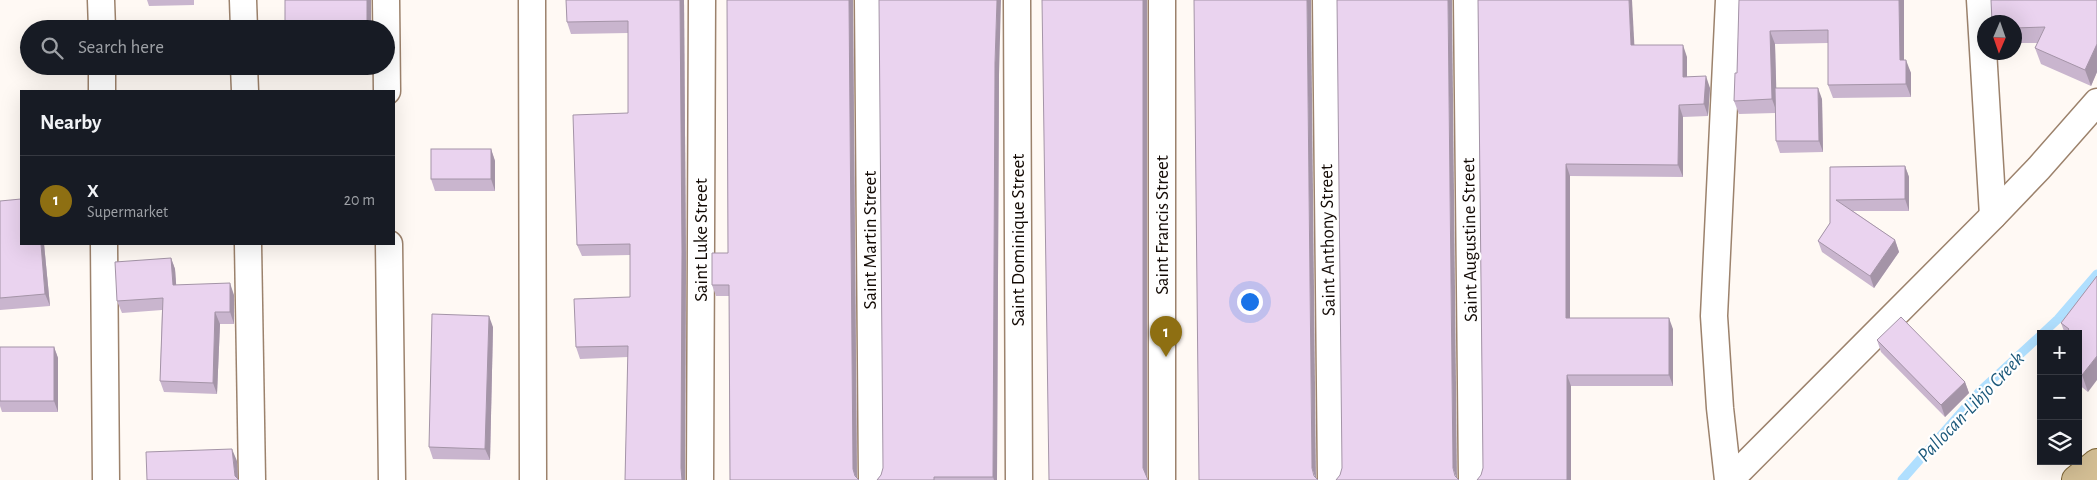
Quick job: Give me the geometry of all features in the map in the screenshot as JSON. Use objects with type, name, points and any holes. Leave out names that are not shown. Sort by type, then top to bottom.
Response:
[{"type":"main road","points":[[2076,480],[2097,463]]},
{"type":"street","points":[[101,0],[102,20]]},
{"type":"street","points":[[243,0],[244,20]]},
{"type":"street","points":[[386,0],[386,20]]},
{"type":"street","points":[[532,0],[533,480]]},
{"type":"street","name":"Saint Luke Street","points":[[700,480],[702,0]]},
{"type":"street","name":"Saint Martin Street","points":[[868,0],[872,480]]},
{"type":"street","name":"Saint Dominique Street","points":[[1017,0],[1019,480]]},
{"type":"street","name":"Saint Francis Street","points":[[1162,0],[1162,480]]},
{"type":"street","name":"Saint Anthony Street","points":[[1326,0],[1331,480]]},
{"type":"street","name":"Saint Augustine Street","points":[[1467,0],[1472,480]]},
{"type":"street","points":[[1729,0],[1714,316],[1720,408],[1729,480]]},
{"type":"street","points":[[1980,0],[1993,216]]},
{"type":"street","points":[[102,75],[102,90]]},
{"type":"street","points":[[244,75],[245,90]]},
{"type":"street","points":[[387,75],[387,90]]},
{"type":"street","points":[[1729,480],[1993,216],[2039,168],[2097,102]]},
{"type":"street","points":[[104,245],[106,480]]},
{"type":"street","points":[[248,245],[252,480]]},
{"type":"street","points":[[389,245],[392,480]]},
{"type":"building","points":[[285,0],[367,0],[367,20],[285,20]]},
{"type":"building","points":[[566,0],[680,0],[682,480],[625,480],[628,346],[576,347],[574,299],[630,297],[630,244],[577,245],[573,115],[628,113],[628,21],[567,22]]},
{"type":"building","points":[[727,0],[849,0],[853,469],[855,476],[859,480],[730,480],[729,285],[712,285],[712,253],[728,253]]},
{"type":"building","points":[[879,0],[997,0],[993,477],[934,477],[934,480],[877,480],[883,468]]},
{"type":"building","points":[[1042,0],[1143,0],[1143,468],[1148,480],[1049,480]]},
{"type":"building","points":[[1194,0],[1307,0],[1312,468],[1314,476],[1318,480],[1199,480]]},
{"type":"building","points":[[1337,0],[1448,0],[1453,468],[1455,476],[1459,480],[1336,480],[1342,468]]},
{"type":"building","points":[[1478,0],[1629,0],[1631,45],[1683,45],[1683,77],[1706,76],[1704,104],[1679,105],[1678,165],[1566,164],[1566,318],[1669,318],[1669,375],[1567,375],[1567,480],[1477,480],[1483,468]]},
{"type":"building","points":[[1739,0],[1899,0],[1900,60],[1906,60],[1906,84],[1828,85],[1828,30],[1770,31],[1772,99],[1734,101],[1735,73],[1737,73]]},
{"type":"building","points":[[1991,0],[2097,0],[2097,44],[2085,70],[2035,48],[2045,27],[2022,28],[2022,15],[1992,15]]},
{"type":"building","points":[[1775,88],[1818,88],[1819,141],[1776,141]]},
{"type":"building","points":[[431,149],[491,149],[491,179],[431,179]]},
{"type":"building","points":[[1905,166],[1905,199],[1836,200],[1895,240],[1870,276],[1818,241],[1830,223],[1830,167]]},
{"type":"building","points":[[20,199],[20,245],[41,245],[45,294],[0,298],[0,201]]},
{"type":"building","points":[[171,258],[173,285],[230,283],[230,312],[215,312],[213,383],[160,381],[163,298],[117,301],[115,262]]},
{"type":"building","points":[[2097,276],[2097,356],[2082,375],[2082,330],[2068,330],[2061,323]]},
{"type":"building","points":[[432,314],[489,316],[485,449],[429,447]]},
{"type":"building","points":[[1901,317],[1965,382],[1941,405],[1877,340]]},
{"type":"building","points":[[0,347],[54,347],[54,401],[0,401]]},
{"type":"building","points":[[232,449],[235,476],[239,480],[147,480],[146,452]]},
{"type":"waterway","name":"Pallocan-Libjo Creek","points":[[2046,330],[2097,274]]},
{"type":"waterway","name":"Pallocan-Libjo Creek","points":[[1902,480],[1980,391],[2037,339]]},
{"type":"place","name":"X","points":[[1166,357]]}]
